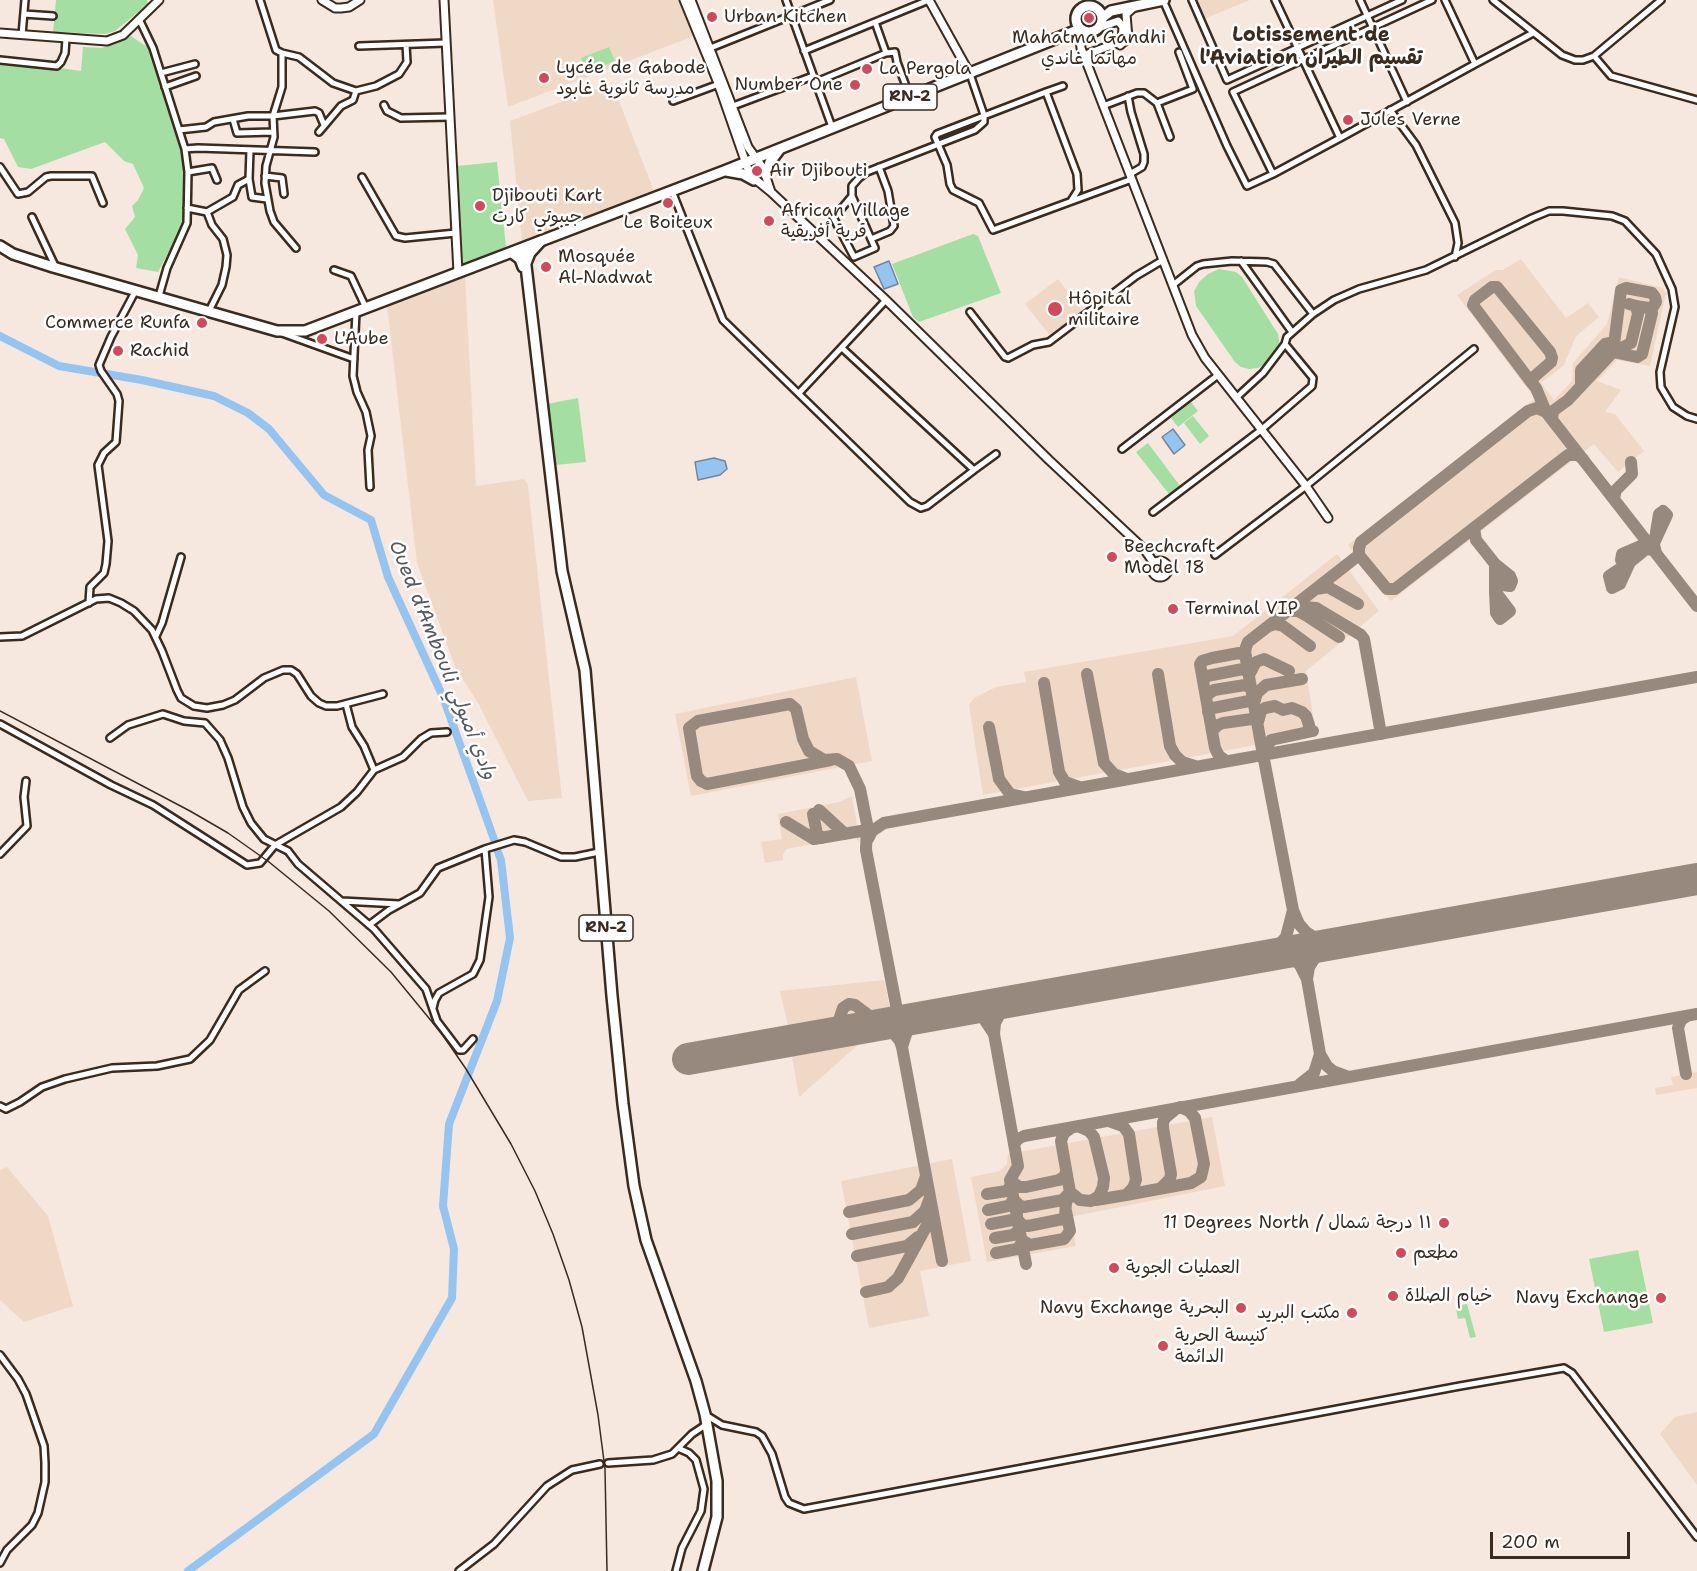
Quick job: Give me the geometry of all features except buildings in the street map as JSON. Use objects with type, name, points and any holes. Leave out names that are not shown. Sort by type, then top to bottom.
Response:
[{"type":"main road","name":"RN-2","points":[[1038,45],[1066,28],[1084,7],[1097,8],[1163,0]]},
{"type":"main road","name":"RN-2","points":[[1102,18],[1111,11],[1139,3]]},
{"type":"main road","points":[[1097,8],[1102,18],[1098,28]]},
{"type":"main road","points":[[1076,15],[1080,33]]},
{"type":"main road","name":"RN-2","points":[[703,1571],[714,1534],[718,1500],[717,1481],[706,1419],[689,1356],[646,1240],[634,1186],[623,1104],[599,852],[585,670],[562,571],[524,249],[970,74],[1038,45],[1098,28]]},
{"type":"main road","points":[[766,175],[770,162],[782,147]]},
{"type":"main road","points":[[724,171],[743,174],[754,180]]},
{"type":"main road","points":[[525,269],[530,253],[541,241]]},
{"type":"main road","points":[[0,246],[13,254],[56,268],[277,331],[305,331],[524,249]]},
{"type":"main road","points":[[512,253],[520,259],[525,269]]},
{"type":"main road","points":[[502,256],[517,260],[525,269]]},
{"type":"street","points":[[22,35],[25,0]]},
{"type":"street","points":[[0,33],[106,41],[123,34],[159,0]]},
{"type":"street","points":[[260,0],[274,47],[282,53],[299,57],[333,83],[356,91],[376,86],[399,74],[407,62],[406,45]]},
{"type":"street","points":[[322,0],[335,8],[350,7],[360,0]]},
{"type":"street","points":[[444,0],[458,273]]},
{"type":"street","points":[[684,0],[707,49],[750,160],[766,175],[771,192]]},
{"type":"street","points":[[691,0],[707,49]]},
{"type":"street","points":[[786,0],[832,127]]},
{"type":"street","points":[[707,49],[830,0]]},
{"type":"street","points":[[804,51],[929,0],[970,74],[984,116],[984,122],[975,130],[879,167],[859,178],[852,186],[852,196],[876,248],[854,257],[832,215],[841,209],[852,196]]},
{"type":"street","points":[[1163,0],[1247,186],[1533,33]]},
{"type":"street","points":[[1192,0],[1272,174]]},
{"type":"street","points":[[1275,0],[1340,138]]},
{"type":"street","points":[[1360,0],[1407,102]]},
{"type":"street","points":[[1227,80],[1402,0]]},
{"type":"street","points":[[1233,92],[1432,0]]},
{"type":"street","points":[[1445,0],[1475,64]]},
{"type":"street","points":[[1493,0],[1568,59],[1583,60],[1594,56],[1660,0]]},
{"type":"street","points":[[1086,61],[1088,57],[1121,45],[1127,40],[1128,30],[1125,17],[1139,3]]},
{"type":"street","points":[[24,14],[53,16]]},
{"type":"street","points":[[139,19],[153,48],[185,149],[188,172],[185,230],[167,268],[159,296]]},
{"type":"street","points":[[1086,61],[1088,54],[1122,41],[1123,27],[1118,21],[1098,28]]},
{"type":"street","points":[[875,22],[886,53]]},
{"type":"street","points":[[1080,33],[1086,61],[1192,335],[1218,375],[1306,486],[1328,518]]},
{"type":"street","points":[[0,60],[57,66],[65,53],[66,39]]},
{"type":"street","points":[[359,46],[447,43]]},
{"type":"street","points":[[816,82],[886,53],[895,52],[910,97]]},
{"type":"street","points":[[1156,103],[1192,89],[1179,52]]},
{"type":"street","points":[[282,53],[282,87],[273,116],[274,137],[265,177],[267,199],[274,222],[296,248]]},
{"type":"street","points":[[1594,56],[1611,76],[1697,100]]},
{"type":"street","points":[[161,73],[195,64]]},
{"type":"street","points":[[165,87],[196,76]]},
{"type":"street","points":[[734,106],[813,76]]},
{"type":"street","points":[[673,101],[721,83]]},
{"type":"street","points":[[721,83],[734,106],[748,147],[750,175],[754,180],[771,192],[886,300],[1049,460],[1144,549],[1154,563]]},
{"type":"street","points":[[1063,86],[937,134],[935,137],[947,165],[953,190],[979,203],[993,230],[1131,176],[1142,167],[1144,154],[1128,96]]},
{"type":"street","points":[[319,132],[341,106],[353,100],[356,91]]},
{"type":"street","points":[[1046,92],[1077,174],[1078,190],[1071,201]]},
{"type":"street","points":[[1103,106],[1128,96],[1144,93],[1156,103],[1170,137]]},
{"type":"street","points":[[384,105],[387,111],[401,118],[450,117]]},
{"type":"street","points":[[1390,110],[1416,145],[1455,223],[1458,243],[1455,257]]},
{"type":"street","points":[[179,130],[206,127],[214,122],[248,116],[318,111],[324,125]]},
{"type":"street","points":[[233,119],[237,133],[273,132]]},
{"type":"street","points":[[185,149],[315,152]]},
{"type":"street","points":[[250,150],[249,178],[252,197],[267,199]]},
{"type":"street","points":[[0,167],[18,194],[28,192],[46,177],[92,176],[103,203]]},
{"type":"street","points":[[871,239],[890,231],[894,226],[888,191],[879,167]]},
{"type":"street","points":[[188,172],[212,168],[217,180]]},
{"type":"street","points":[[265,177],[282,178],[284,194]]},
{"type":"street","points":[[362,177],[396,236],[456,233]]},
{"type":"street","points":[[187,208],[207,212],[233,197],[238,185],[249,178]]},
{"type":"street","points":[[672,191],[723,320],[915,506],[921,508],[927,506],[996,454]]},
{"type":"street","points":[[1237,397],[1263,374],[1292,332],[1334,300],[1359,289],[1426,270],[1549,211],[1612,216],[1625,221],[1656,254],[1672,289],[1675,308],[1660,372],[1661,387],[1673,407],[1697,419]]},
{"type":"street","points":[[207,212],[212,225],[223,239],[227,255],[222,285],[209,311]]},
{"type":"street","points":[[32,217],[56,268]]},
{"type":"street","points":[[970,312],[1008,358],[1033,345],[1049,342],[1137,276],[1163,260]]},
{"type":"street","points":[[1241,261],[1292,332]]},
{"type":"street","points":[[1173,285],[1197,266],[1203,264],[1260,261],[1274,264],[1313,314]]},
{"type":"street","points":[[334,270],[351,276],[366,308]]},
{"type":"street","points":[[89,603],[90,587],[104,573],[108,541],[98,465],[104,453],[116,442],[119,401],[117,393],[99,365],[136,290]]},
{"type":"street","points":[[799,393],[886,300]]},
{"type":"street","points":[[356,312],[355,384],[366,412],[371,436],[368,450],[370,487]]},
{"type":"street","points":[[277,331],[354,359]]},
{"type":"street","points":[[1153,512],[1261,430],[1312,386],[1313,378],[1285,344]]},
{"type":"street","points":[[842,348],[974,470]]},
{"type":"street","points":[[1215,555],[1306,486],[1474,349]]},
{"type":"street","points":[[1122,449],[1218,375]]},
{"type":"street","points":[[1144,549],[1154,553],[1167,565],[1166,574],[1162,576],[1154,573],[1152,569],[1154,563]]},
{"type":"street","points":[[156,636],[181,557]]},
{"type":"street","points":[[1154,563],[1163,561]]},
{"type":"street","points":[[0,637],[22,636],[96,599],[109,598],[134,611],[156,636],[181,698],[194,706],[207,708],[223,705],[234,700],[253,684],[283,670],[291,670],[297,674],[312,696],[326,706],[346,704],[383,694]]},
{"type":"street","points":[[346,704],[352,727],[362,741],[374,770]]},
{"type":"street","points":[[205,723],[207,708]]},
{"type":"street","points":[[110,738],[128,725],[163,714],[184,721],[205,723],[220,740],[243,807],[251,823],[264,839],[288,851],[298,864],[369,924],[426,989],[437,1021],[459,1050],[463,1050],[473,1039]]},
{"type":"street","points":[[0,724],[111,785],[153,805],[247,865],[260,863],[275,845],[341,807],[357,792],[374,770],[403,757],[416,742],[438,732],[447,732]]},
{"type":"street","points":[[0,854],[27,826],[24,797],[26,782]]},
{"type":"street","points":[[369,924],[420,893],[438,868],[485,849],[514,840],[525,842],[561,857],[575,857],[599,852]]},
{"type":"street","points":[[433,1010],[439,993],[473,974],[480,960],[489,897],[485,849]]},
{"type":"street","points":[[340,901],[400,904]]},
{"type":"street","points":[[0,1106],[6,1109],[42,1087],[65,1079],[112,1068],[157,1066],[190,1059],[210,1040],[239,990],[265,971]]},
{"type":"street","points":[[0,1355],[18,1379],[40,1433],[44,1446],[45,1482],[38,1513],[32,1525],[7,1550],[0,1563]]},
{"type":"street","points":[[608,1463],[653,1460],[672,1454],[706,1419],[756,1432],[762,1436],[772,1454],[785,1497],[789,1503],[804,1509],[1564,1368],[1572,1374],[1697,1537]]},
{"type":"street","points":[[676,1571],[682,1548],[701,1511],[704,1489],[696,1460],[689,1453],[678,1448]]},
{"type":"street","points":[[459,1571],[494,1544],[547,1486],[572,1470],[600,1464]]},
{"type":"shaded area","name":"Lycée de Gabode مدرسة ثانوية غابود","points":[[493,0],[680,0],[694,36],[508,107]]},
{"type":"shaded area","points":[[1196,0],[1250,0],[1204,19]]},
{"type":"shaded area","points":[[612,83],[654,191],[522,241],[510,121]]},
{"type":"shaded area","points":[[1521,259],[1566,318],[1588,303],[1599,317],[1576,336],[1564,365],[1541,383],[1554,400],[1572,381],[1573,363],[1607,324],[1619,277],[1663,288],[1666,293],[1650,366],[1617,360],[1597,381],[1621,390],[1605,412],[1615,414],[1644,451],[1618,472],[1594,444],[1391,601],[1348,545],[1535,399],[1457,295],[1496,270],[1503,270]]},
{"type":"shaded area","points":[[465,276],[476,486],[524,479],[528,485],[562,798],[528,801],[478,703],[456,669],[417,563],[387,305]]},
{"type":"shaded area","name":"Hôpital militaire","points":[[1058,279],[1085,314],[1052,338],[1025,304]]},
{"type":"shaded area","points":[[1337,554],[1379,611],[1306,671],[1316,734],[983,795],[969,705],[974,698],[996,687],[1026,682],[1024,672],[1233,636]]},
{"type":"shaded area","points":[[856,677],[872,761],[691,796],[675,714]]},
{"type":"shaded area","points":[[852,796],[860,842],[853,837],[786,849],[783,860],[765,863],[761,842],[782,839],[778,814],[839,802]]},
{"type":"shaded area","points":[[884,980],[891,1013],[789,1031],[780,991]]},
{"type":"shaded area","points":[[859,1044],[799,1097],[792,1056]]},
{"type":"shaded area","points":[[1697,1072],[1697,1088],[1656,1095],[1655,1088],[1673,1085],[1671,1077]]},
{"type":"shaded area","points":[[1212,1117],[1225,1186],[1070,1217],[1076,1246],[987,1262],[971,1177],[1000,1171],[1007,1164],[1008,1154]]},
{"type":"shaded area","points":[[952,1159],[971,1261],[920,1271],[929,1316],[869,1328],[841,1181]]},
{"type":"shaded area","points":[[7,1167],[48,1216],[73,1306],[24,1322],[0,1300],[0,1170]]},
{"type":"shaded area","points":[[1697,1412],[1697,1485],[1660,1434],[1675,1417]]},
{"type":"green space","points":[[56,0],[147,0],[148,4],[115,31],[105,34],[53,32]]},
{"type":"green space","points":[[131,36],[150,49],[184,159],[184,223],[158,272],[136,268],[138,255],[125,229],[135,217],[132,206],[144,188],[133,164],[124,161],[105,142],[31,169],[18,167],[4,139],[0,138],[0,62],[11,61],[81,71],[83,47],[102,48]]},
{"type":"green space","points":[[609,47],[615,61],[586,73],[581,58]]},
{"type":"green space","name":"Djibouti Kart جيبوتي كارت","points":[[497,162],[506,247],[464,264],[461,260],[457,166]]},
{"type":"green space","points":[[973,234],[978,236],[1001,293],[919,322],[913,317],[892,264]]},
{"type":"green space","points":[[1219,269],[1236,272],[1242,277],[1278,334],[1279,350],[1267,363],[1258,368],[1241,367],[1235,362],[1196,306],[1194,291],[1200,281]]},
{"type":"green space","points":[[578,398],[586,462],[555,465],[547,404]]},
{"type":"green space","points":[[1191,402],[1198,411],[1178,427],[1171,418]]},
{"type":"green space","points":[[1193,416],[1209,436],[1200,444],[1184,423]]},
{"type":"green space","points":[[1148,443],[1180,486],[1169,494],[1136,452]]},
{"type":"green space","points":[[1638,1250],[1653,1323],[1604,1332],[1589,1259]]},
{"type":"green space","points":[[1467,1304],[1476,1337],[1470,1338],[1465,1318],[1458,1319],[1456,1309]]},
{"type":"water","points":[[889,261],[898,284],[884,289],[874,267]]},
{"type":"water","points":[[1173,429],[1185,445],[1174,454],[1162,437]]},
{"type":"water","points":[[714,458],[725,461],[727,469],[720,475],[698,480],[695,462]]},
{"type":"waterway","name":"Oued d'Ambouli وادي أمبولي","points":[[0,336],[59,366],[142,380],[214,396],[248,413],[269,429],[324,495],[371,520],[388,577],[443,697],[495,842]]},
{"type":"waterway","name":"Oued d'Ambouli وادي أمبولي","points":[[188,1571],[374,1434],[452,1298],[454,1249],[443,1206],[449,1124],[497,1001],[510,938],[501,860],[497,849]]},
{"type":"taxiway","points":[[1531,382],[1551,362],[1550,352],[1497,287],[1492,287],[1475,300],[1473,305],[1531,382],[1536,388],[1546,412],[1697,606]]},
{"type":"taxiway","points":[[1552,419],[1553,411],[1568,400],[1613,352],[1621,290],[1626,288],[1652,293],[1656,302],[1653,307],[1648,308]]},
{"type":"taxiway","points":[[1613,352],[1631,343],[1638,314],[1636,306],[1629,304]]},
{"type":"taxiway","points":[[1613,352],[1637,357],[1642,354],[1652,313],[1648,308],[1636,306]]},
{"type":"taxiway","points":[[1581,386],[1581,370],[1605,344],[1610,343],[1614,349]]},
{"type":"taxiway","points":[[1546,412],[1537,408],[1528,411],[1361,542],[1359,555],[1387,589],[1395,589],[1568,455],[1578,455],[1583,459]]},
{"type":"taxiway","points":[[1614,498],[1616,490],[1632,474],[1631,462]]},
{"type":"taxiway","points":[[1655,541],[1667,515],[1663,511],[1659,514],[1654,545],[1656,553]]},
{"type":"taxiway","points":[[1474,528],[1476,540],[1495,564],[1495,591],[1496,613],[1500,619],[1510,611],[1495,591]]},
{"type":"taxiway","points":[[1652,547],[1643,545],[1622,554],[1621,560],[1626,563],[1630,562],[1620,584],[1612,588],[1609,576],[1630,562],[1646,549],[1654,550]]},
{"type":"taxiway","points":[[1293,910],[1261,744],[1245,654],[1246,647],[1248,642],[1359,555]]},
{"type":"taxiway","points":[[1495,564],[1510,576],[1512,581],[1510,586],[1503,585],[1495,564]]},
{"type":"taxiway","points":[[1316,589],[1328,587],[1358,604]]},
{"type":"taxiway","points":[[1293,606],[1316,608],[1364,639],[1381,734]]},
{"type":"taxiway","points":[[1290,611],[1298,611],[1339,637]]},
{"type":"taxiway","points":[[1269,626],[1275,624],[1283,626],[1310,646]]},
{"type":"taxiway","points":[[1226,761],[1219,756],[1215,748],[1200,664],[1212,658],[1239,653],[1246,656]]},
{"type":"taxiway","points":[[1249,675],[1256,662],[1264,659],[1289,671]]},
{"type":"taxiway","points":[[1203,681],[1207,676],[1243,669],[1249,673]]},
{"type":"taxiway","points":[[1087,674],[1104,763],[1114,774],[1127,779]]},
{"type":"taxiway","points":[[1158,674],[1170,746],[1182,762],[1195,766]]},
{"type":"taxiway","points":[[868,839],[872,831],[884,823],[1697,677]]},
{"type":"taxiway","points":[[1208,712],[1213,708],[1249,701],[1254,703],[1257,693],[1266,685],[1302,679]]},
{"type":"taxiway","points":[[1044,683],[1059,772],[1065,782],[1079,787]]},
{"type":"taxiway","points":[[1206,696],[1214,690],[1245,685],[1251,688]]},
{"type":"taxiway","points":[[831,760],[707,784],[697,776],[689,728],[698,721],[790,704],[796,709],[803,739],[809,751],[824,760],[837,759],[849,766],[860,789],[867,824],[866,850],[897,1010],[907,1020]]},
{"type":"taxiway","points":[[1258,722],[1261,711],[1265,708],[1275,706],[1283,710],[1292,708],[1306,716],[1309,725],[1308,732]]},
{"type":"taxiway","points":[[1212,731],[1223,723],[1257,720]]},
{"type":"taxiway","points":[[989,727],[999,779],[1010,794],[1024,797]]},
{"type":"taxiway","points":[[1263,754],[1271,740],[1313,731]]},
{"type":"taxiway","points":[[819,810],[845,834]]},
{"type":"taxiway","points":[[813,814],[817,834],[822,838]]},
{"type":"taxiway","points":[[786,822],[814,839],[867,830]]},
{"type":"taxiway","points":[[1264,956],[1286,937],[1293,910],[1299,924],[1306,932],[1326,945]]},
{"type":"taxiway","points":[[1307,979],[1309,967],[1316,956],[1334,944]]},
{"type":"taxiway","points":[[1275,954],[1294,960],[1300,965],[1307,979],[1320,1054],[1333,1071],[1349,1077]]},
{"type":"taxiway","points":[[994,1034],[995,1023],[1001,1012],[1015,1001]]},
{"type":"taxiway","points":[[848,1031],[840,1017],[843,1008],[849,1004],[855,1005],[876,1021],[887,1023]]},
{"type":"taxiway","points":[[966,1010],[982,1016],[994,1034],[1018,1166],[1010,1180],[1026,1264]]},
{"type":"taxiway","points":[[1014,1144],[1024,1136],[1697,1014]]},
{"type":"taxiway","points":[[1686,1074],[1678,1028],[1681,1020],[1687,1016]]},
{"type":"taxiway","points":[[902,1047],[907,1031],[916,1019]]},
{"type":"taxiway","points":[[879,1025],[892,1031],[902,1047],[942,1261]]},
{"type":"taxiway","points":[[1300,1084],[1314,1073],[1320,1054]]},
{"type":"taxiway","points":[[1126,1195],[1191,1183],[1201,1177],[1204,1164],[1195,1118],[1189,1111],[1180,1107]]},
{"type":"taxiway","points":[[1160,1189],[1170,1179],[1171,1174],[1163,1122],[1177,1108]]},
{"type":"taxiway","points":[[1096,1200],[1126,1195],[1133,1188],[1136,1180],[1129,1134],[1123,1126],[1109,1121]]},
{"type":"taxiway","points":[[1071,1128],[1064,1133],[1061,1141],[1070,1192],[1080,1200],[1091,1201],[1099,1196],[1104,1178],[1094,1137],[1089,1131],[1078,1126]]},
{"type":"taxiway","points":[[1010,1180],[1019,1187],[1026,1187],[1059,1180],[1066,1172]]},
{"type":"taxiway","points":[[849,1212],[909,1200],[921,1190],[926,1176]]},
{"type":"taxiway","points":[[987,1194],[1007,1191],[1011,1185]]},
{"type":"taxiway","points":[[988,1210],[1008,1206],[1014,1200],[1024,1207],[1063,1200],[1070,1192]]},
{"type":"taxiway","points":[[1018,1220],[1022,1225],[1028,1226],[1063,1219],[1070,1193]]},
{"type":"taxiway","points":[[852,1234],[913,1222],[925,1211],[929,1200]]},
{"type":"taxiway","points":[[1022,1240],[1030,1245],[1064,1239],[1070,1231],[1066,1211]]},
{"type":"taxiway","points":[[866,1292],[888,1287],[898,1278],[932,1213]]},
{"type":"taxiway","points":[[991,1224],[1012,1220],[1017,1214]]},
{"type":"taxiway","points":[[995,1238],[1013,1235],[1020,1229]]},
{"type":"taxiway","points":[[857,1256],[907,1246],[918,1237]]},
{"type":"taxiway","points":[[996,1253],[1017,1249],[1022,1243]]},
{"type":"runway","points":[[688,1059],[1697,879]]},
{"type":"railway","points":[[0,711],[190,811],[228,833],[269,862],[329,911],[391,972],[442,1034],[511,1144],[535,1191],[569,1280],[582,1327],[598,1415],[605,1469],[607,1571]]},
{"type":"place","name":"Urban Kitchen","points":[[712,17]]},
{"type":"place","name":"Mahatma Gandhi مهاتما غاندي","points":[[1089,18]]},
{"type":"place","name":"La Pergola","points":[[867,69]]},
{"type":"place","name":"Lycée de Gabode مدرسة ثانوية غابود","points":[[544,78]]},
{"type":"place","name":"Number One","points":[[855,85]]},
{"type":"place","name":"Jules Verne","points":[[1348,120]]},
{"type":"place","name":"Air Djibouti","points":[[757,171]]},
{"type":"place","name":"Le Boiteux","points":[[668,203]]},
{"type":"place","name":"Djibouti Kart جيبوتي كارت","points":[[480,206]]},
{"type":"place","name":"African Village قرية أفريقية","points":[[769,221]]},
{"type":"place","name":"Mosquée Al-Nadwat","points":[[546,267]]},
{"type":"place","name":"Hôpital militaire","points":[[1055,309]]},
{"type":"place","name":"Commerce Runfa","points":[[202,323]]},
{"type":"place","name":"L'Aube","points":[[322,339]]},
{"type":"place","name":"Rachid","points":[[118,351]]},
{"type":"place","name":"Beechcraft Model 18","points":[[1112,557]]},
{"type":"place","name":"Terminal VIP","points":[[1173,609]]},
{"type":"place","name":"11 Degrees North / ١١ درجة شمال","points":[[1444,1223]]},
{"type":"place","name":"مطعم","points":[[1401,1253]]},
{"type":"place","name":"العمليات الجوية","points":[[1114,1268]]},
{"type":"place","name":"خيام الصلاة","points":[[1393,1296]]},
{"type":"place","name":"Navy Exchange","points":[[1661,1298]]},
{"type":"place","name":"Navy Exchange البحرية","points":[[1241,1308]]},
{"type":"place","name":"مكتب البريد","points":[[1352,1313]]},
{"type":"place","name":"كنيسة الحرية الدائمة","points":[[1163,1346]]},
{"type":"district","name":"Lotissement de l'Aviation تقسيم الطيران","points":[[1311,48]]}]
